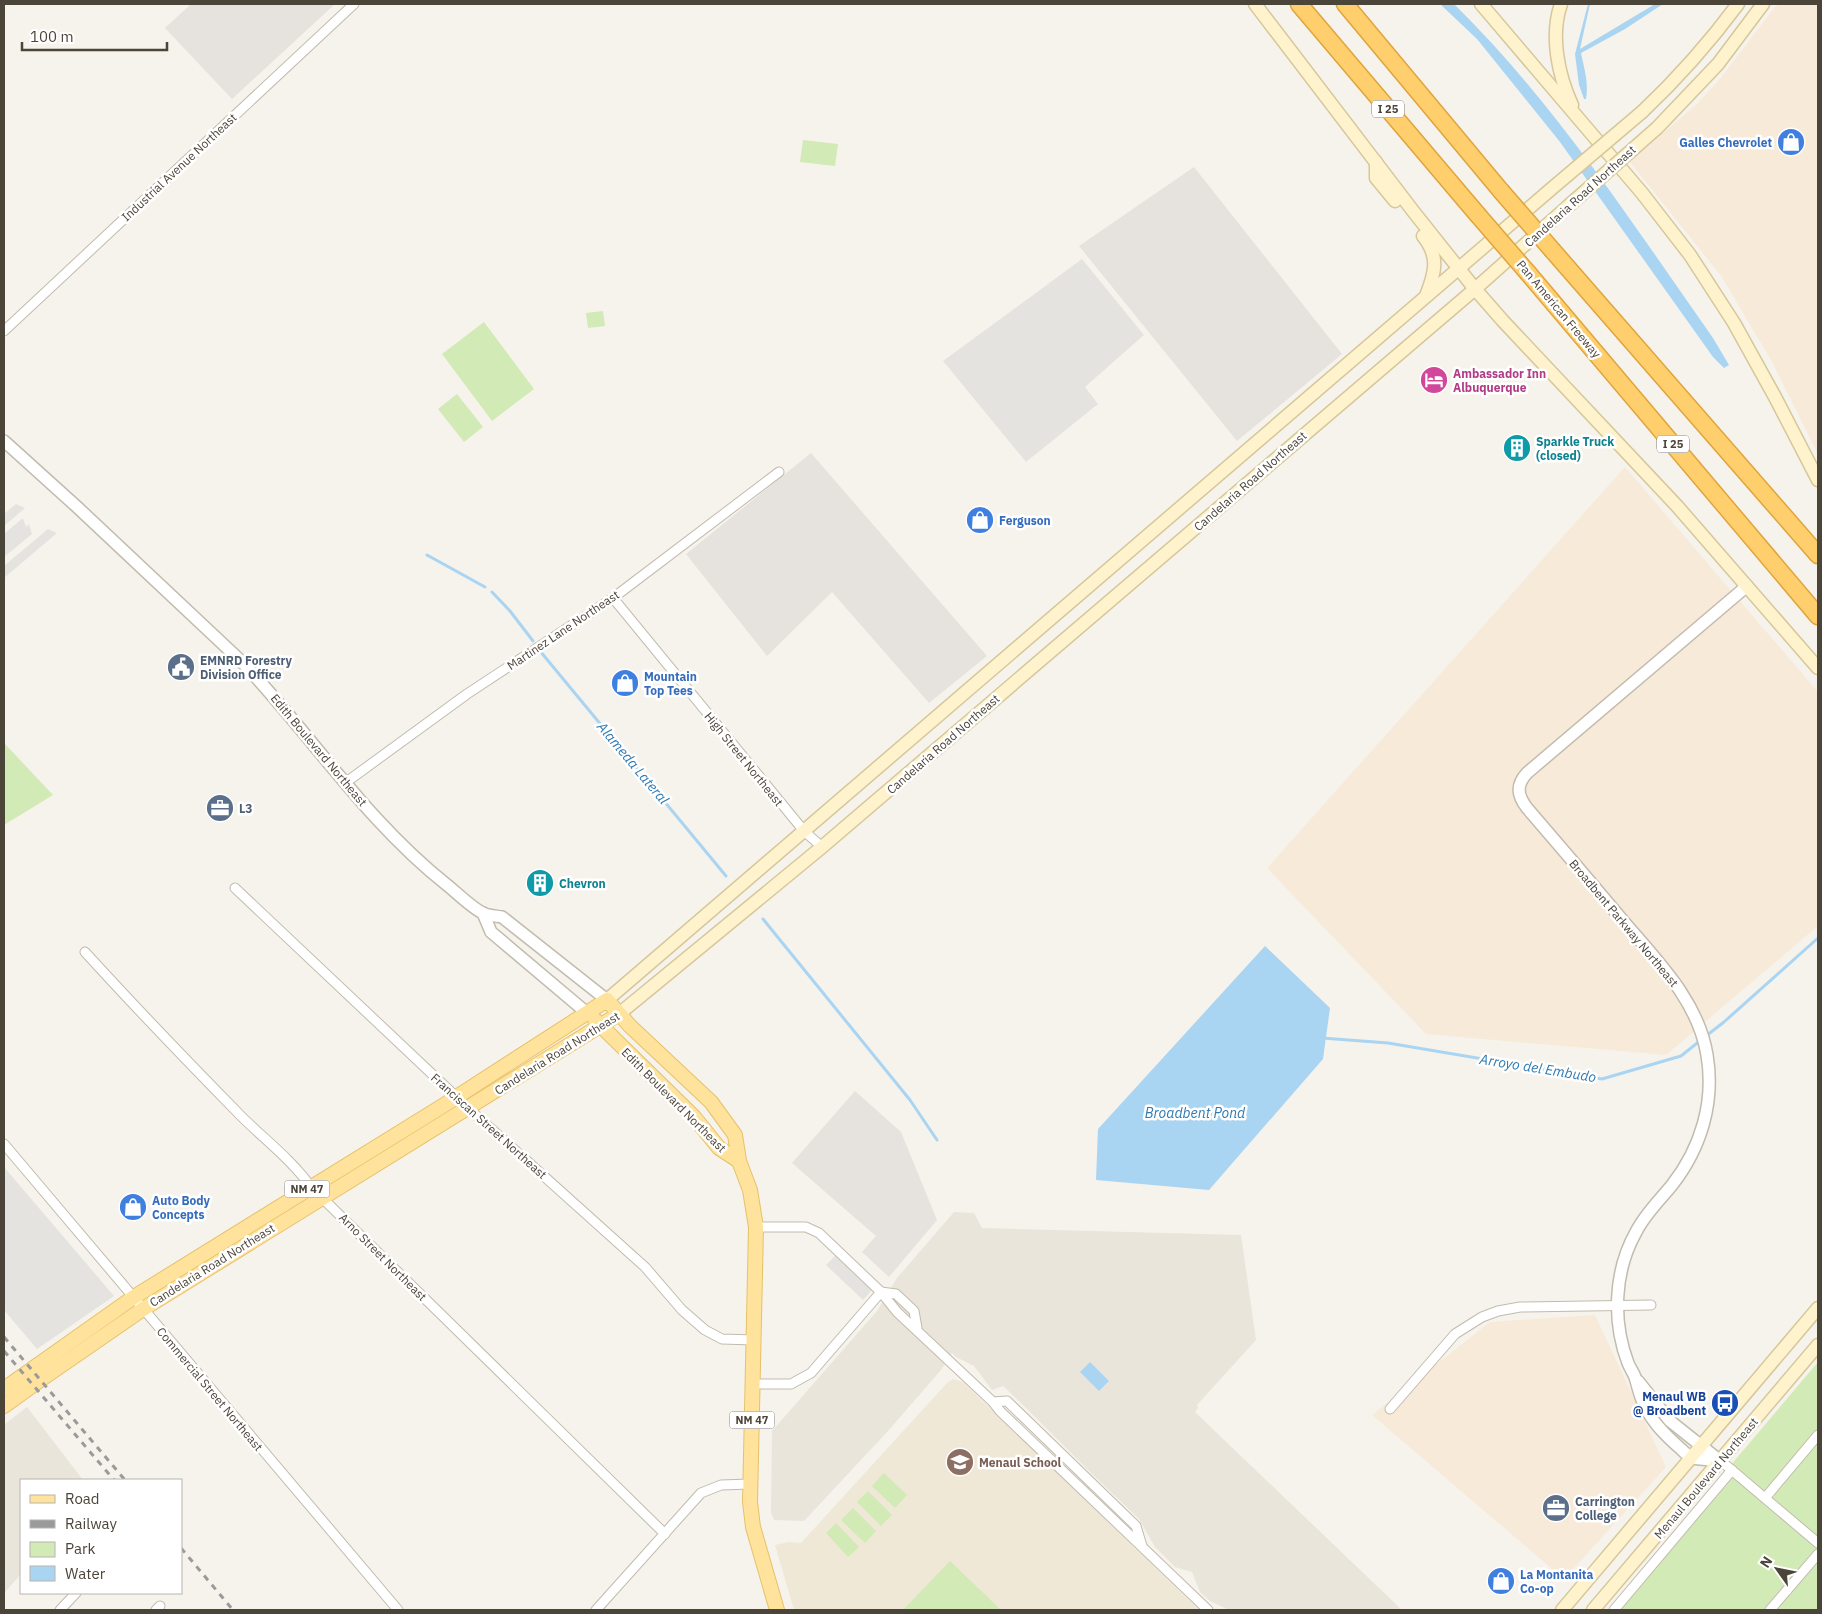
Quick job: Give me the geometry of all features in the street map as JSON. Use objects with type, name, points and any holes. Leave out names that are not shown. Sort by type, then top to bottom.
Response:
[{"type":"highway","name":"Pan American Freeway","points":[[1299,4],[1818,616]]},
{"type":"highway","name":"I 25","points":[[1344,4],[1501,191],[1818,555]]},
{"type":"main road","points":[[1255,4],[1475,288],[1677,506],[1818,668]]},
{"type":"main road","points":[[1481,4],[1666,222],[1713,289],[1775,397],[1818,480]]},
{"type":"main road","points":[[1561,4],[1557,34],[1558,60],[1565,89],[1577,116]]},
{"type":"main road","points":[[1724,23],[1732,4]]},
{"type":"main road","name":"Candelaria Road Northeast","points":[[4,1389],[30,1368],[134,1297],[607,1000],[1642,112],[1685,69],[1738,4]]},
{"type":"main road","name":"Candelaria Road Northeast","points":[[4,1406],[143,1309],[322,1197],[601,1027],[619,1014],[822,847],[1475,288],[1657,128],[1718,64],[1763,4]]},
{"type":"main road","points":[[1376,162],[1376,178],[1429,243],[1434,254],[1432,280],[1426,298]]},
{"type":"main road","name":"Edith Boulevard Northeast","points":[[607,1000],[619,1014],[711,1102],[735,1135],[740,1161],[750,1190],[756,1227]]},
{"type":"main road","name":"Edith Boulevard Northeast","points":[[587,1013],[694,1117],[719,1148],[740,1161]]},
{"type":"main road","name":"NM 47","points":[[756,1227],[750,1484],[753,1527],[777,1610]]},
{"type":"main road","name":"Menaul Boulevard Northeast","points":[[1562,1610],[1818,1308]]},
{"type":"main road","name":"Menaul Boulevard Northeast","points":[[1594,1610],[1818,1345]]},
{"type":"street","name":"Industrial Avenue Northeast","points":[[4,330],[354,4]]},
{"type":"street","name":"Edith Boulevard Northeast","points":[[4,441],[242,662],[265,686],[388,833],[426,868],[483,913],[502,917],[607,1000]]},
{"type":"street","name":"Martinez Lane Northeast","points":[[345,783],[467,694],[612,598],[778,472]]},
{"type":"street","name":"Broadbent Parkway Northeast","points":[[1691,1458],[1652,1419],[1637,1389],[1621,1338],[1617,1306],[1618,1289],[1624,1260],[1635,1233],[1650,1210],[1681,1172],[1700,1137],[1708,1102],[1709,1084],[1708,1056],[1704,1038],[1680,989],[1527,808],[1521,800],[1518,788],[1521,780],[1527,773],[1747,586]]},
{"type":"street","name":"High Street Northeast","points":[[612,598],[804,831],[822,847]]},
{"type":"street","name":"Franciscan Street Northeast","points":[[235,888],[468,1108],[645,1267],[682,1310],[699,1325],[722,1339],[754,1340]]},
{"type":"street","name":"Edith Boulevard Northeast","points":[[483,913],[491,932],[587,1013]]},
{"type":"street","name":"Arno Street Northeast","points":[[85,952],[133,1006],[301,1173],[311,1186],[665,1534]]},
{"type":"street","name":"Commercial Street Northeast","points":[[4,1144],[398,1610]]},
{"type":"street","points":[[756,1227],[806,1228],[819,1233],[881,1292],[896,1294],[914,1311],[916,1328],[993,1402],[1007,1401],[1136,1526],[1142,1546],[1208,1610]]},
{"type":"street","points":[[753,1384],[791,1384],[811,1372],[881,1292]]},
{"type":"street","points":[[1390,1409],[1455,1334],[1482,1317],[1498,1311],[1520,1307],[1650,1305]]},
{"type":"street","name":"Broadbent Parkway Northeast","points":[[1635,1378],[1670,1421],[1721,1461]]},
{"type":"street","points":[[1765,1498],[1818,1435]]},
{"type":"street","points":[[1691,1458],[1721,1461],[1818,1543]]},
{"type":"street","points":[[1614,1610],[1732,1470]]},
{"type":"street","points":[[596,1610],[701,1493],[721,1485],[750,1484]]},
{"type":"street","points":[[1770,1610],[1818,1554]]},
{"type":"street","points":[[60,1610],[75,1594]]},
{"type":"shaded area","points":[[191,4],[335,4],[232,99],[165,28]]},
{"type":"shaded area","points":[[1780,4],[1815,4],[1818,6],[1818,454],[1772,362],[1722,277],[1630,162],[1698,103],[1720,79],[1775,7]]},
{"type":"shaded area","points":[[1194,167],[1342,354],[1237,441],[1079,246]]},
{"type":"shaded area","points":[[1082,259],[1144,335],[1085,387],[1098,404],[1026,462],[943,361]]},
{"type":"shaded area","points":[[811,453],[987,656],[929,703],[832,592],[767,656],[686,554]]},
{"type":"shaded area","points":[[1625,467],[1818,692],[1818,926],[1666,1055],[1426,1034],[1267,868]]},
{"type":"shaded area","points":[[16,504],[25,508],[4,526],[4,514]]},
{"type":"shaded area","points":[[23,518],[26,527],[29,524],[32,534],[4,557],[4,534]]},
{"type":"shaded area","points":[[48,529],[57,533],[4,578],[4,566]]},
{"type":"shaded area","points":[[855,1091],[901,1132],[937,1220],[889,1277],[862,1252],[876,1236],[792,1163]]},
{"type":"shaded area","points":[[4,1167],[114,1296],[37,1349],[4,1310]]},
{"type":"shaded area","points":[[954,1212],[974,1213],[982,1228],[1241,1235],[1256,1340],[1197,1405],[1198,1408],[1195,1412],[1402,1610],[1229,1610],[1210,1601],[1200,1592],[1192,1572],[1175,1567],[1155,1547],[1139,1519],[1021,1403],[1003,1386],[992,1390],[974,1366],[952,1353],[941,1370],[888,1431],[804,1521],[774,1520],[771,1512],[772,1431],[877,1311],[897,1278]]},
{"type":"shaded area","points":[[836,1255],[872,1290],[863,1300],[826,1265]]},
{"type":"shaded area","points":[[1595,1315],[1666,1467],[1564,1579],[1372,1415],[1490,1322]]},
{"type":"shaded area","name":"Menaul School","points":[[953,1379],[963,1382],[1199,1610],[794,1610],[775,1545],[789,1542],[801,1543],[947,1383]]},
{"type":"shaded area","points":[[27,1407],[82,1479],[20,1479],[20,1575],[4,1593],[4,1425]]},
{"type":"green space","points":[[803,140],[838,144],[835,166],[800,162]]},
{"type":"green space","points":[[603,311],[605,326],[588,328],[586,313]]},
{"type":"green space","points":[[484,322],[534,389],[492,421],[442,354]]},
{"type":"green space","points":[[457,394],[483,427],[464,442],[438,409]]},
{"type":"green space","points":[[4,743],[53,795],[4,825]]},
{"type":"green space","points":[[1818,1362],[1818,1610],[1608,1610]]},
{"type":"green space","points":[[884,1473],[907,1495],[895,1508],[872,1486]]},
{"type":"green space","points":[[868,1491],[892,1515],[881,1526],[857,1502]]},
{"type":"green space","points":[[853,1508],[876,1531],[865,1543],[841,1520]]},
{"type":"green space","points":[[836,1523],[859,1547],[848,1557],[826,1533]]},
{"type":"green space","points":[[950,1561],[1001,1610],[903,1610]]},
{"type":"water","points":[[1440,4],[1454,4],[1491,42],[1559,123],[1653,251],[1713,338],[1729,365],[1724,368],[1713,357],[1560,142],[1477,39]]},
{"type":"water","points":[[1588,4],[1590,4],[1580,49],[1655,4],[1663,4],[1625,29],[1581,53],[1587,87],[1586,99],[1584,99],[1579,85],[1575,54]]},
{"type":"water","name":"Broadbent Pond","points":[[1265,946],[1330,1008],[1323,1059],[1209,1190],[1096,1180],[1098,1129]]},
{"type":"water","points":[[1090,1362],[1109,1381],[1099,1391],[1080,1372]]},
{"type":"waterway","points":[[427,555],[485,587]]},
{"type":"waterway","points":[[492,592],[510,611],[533,641]]},
{"type":"waterway","name":"Alameda Lateral","points":[[540,651],[726,876]]},
{"type":"waterway","points":[[763,919],[910,1100],[937,1140]]},
{"type":"waterway","name":"Arroyo del Embudo","points":[[1706,1036],[1818,938]]},
{"type":"waterway","name":"Arroyo del Embudo","points":[[1322,1038],[1388,1043],[1602,1079],[1681,1056],[1701,1040]]},
{"type":"railway","points":[[4,1337],[124,1479]]},
{"type":"railway","points":[[4,1351],[113,1479]]},
{"type":"railway","points":[[182,1549],[233,1610]]},
{"type":"place","name":"Galles Chevrolet","points":[[1791,142]]},
{"type":"place","name":"Ambassador Inn Albuquerque","points":[[1434,380]]},
{"type":"place","name":"Sparkle Truck (closed)","points":[[1517,448]]},
{"type":"place","name":"Ferguson","points":[[980,520]]},
{"type":"place","name":"EMNRD Forestry Division Office","points":[[181,667]]},
{"type":"place","name":"Mountain Top Tees","points":[[625,683]]},
{"type":"place","name":"L3","points":[[220,808]]},
{"type":"place","name":"Chevron","points":[[540,883]]},
{"type":"place","name":"Auto Body Concepts","points":[[133,1207]]},
{"type":"place","name":"Menaul WB @ Broadbent","points":[[1725,1403]]},
{"type":"place","name":"Menaul School","points":[[960,1462]]},
{"type":"place","name":"Carrington College","points":[[1556,1508]]},
{"type":"place","name":"La Montanita Co-op","points":[[1501,1581]]}]
